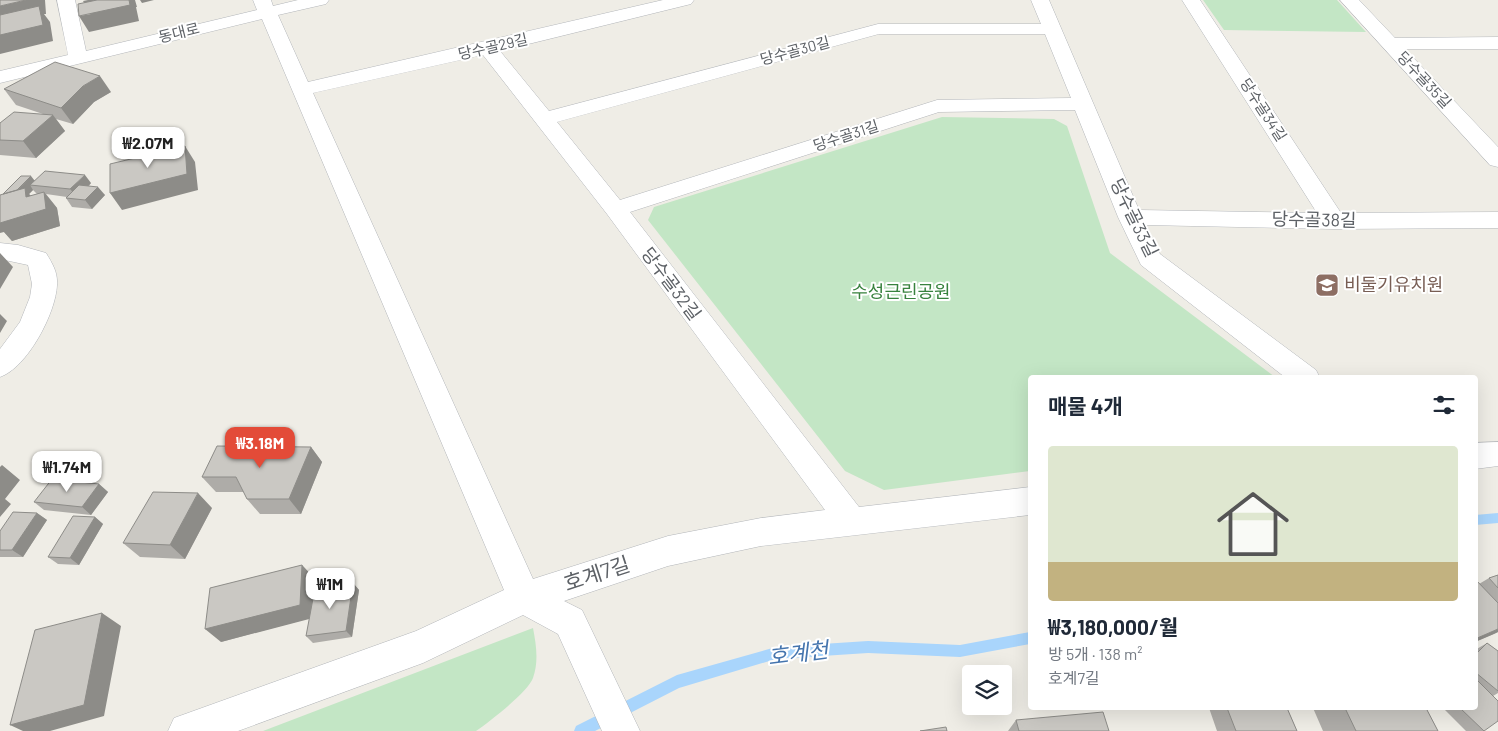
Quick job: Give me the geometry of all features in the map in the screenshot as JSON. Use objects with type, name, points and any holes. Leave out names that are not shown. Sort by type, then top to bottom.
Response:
[{"type":"street","points":[[66,0],[78,58]]},
{"type":"street","name":"동대로","points":[[0,77],[78,58],[265,6],[320,0]]},
{"type":"street","name":"당수골29길","points":[[301,90],[488,48],[685,0]]},
{"type":"street","name":"당수골33길","points":[[1040,0],[1130,217],[1150,259],[1302,375]]},
{"type":"street","name":"당수골34길","points":[[1191,0],[1334,221]]},
{"type":"street","name":"당수골35길","points":[[1349,0],[1498,160]]},
{"type":"street","points":[[265,6],[524,598],[570,622],[621,731]]},
{"type":"street","name":"당수골30길","points":[[543,119],[878,29],[1053,29]]},
{"type":"street","points":[[1390,44],[1498,44]]},
{"type":"street","name":"당수골32길","points":[[488,48],[615,209],[852,522]]},
{"type":"street","name":"당수골31길","points":[[615,209],[938,106],[1084,104]]},
{"type":"street","name":"당수골38길","points":[[1130,217],[1334,221],[1498,220]]},
{"type":"street","points":[[0,251],[18,252],[37,259],[44,274],[42,297],[25,338],[0,366]]},
{"type":"street","points":[[1478,456],[1498,454]]},
{"type":"street","name":"호계7길","points":[[187,731],[423,646],[524,598],[668,551],[761,532],[1028,501]]},
{"type":"green space","points":[[1203,0],[1337,0],[1366,32],[1224,30]]},
{"type":"green space","name":"수성근린공원","points":[[942,117],[1054,119],[1067,126],[1110,253],[1272,375],[1028,375],[1028,471],[884,490],[845,471],[648,220],[654,207]]},
{"type":"green space","points":[[533,628],[536,659],[535,672],[530,684],[516,699],[476,731],[263,731]]},
{"type":"building","points":[[0,0],[26,0],[0,6]]},
{"type":"building","points":[[97,0],[129,0],[130,5],[79,16],[78,4]]},
{"type":"building","points":[[39,6],[43,25],[0,35],[0,15]]},
{"type":"building","points":[[55,62],[100,76],[83,86],[61,108],[4,89]]},
{"type":"building","points":[[14,112],[53,115],[23,141],[0,140],[0,123]]},
{"type":"building","points":[[185,146],[187,174],[110,193],[110,164]]},
{"type":"building","points":[[45,171],[85,175],[70,189],[30,185]]},
{"type":"building","points":[[21,176],[31,176],[17,190],[3,194]]},
{"type":"building","points":[[79,185],[98,187],[85,200],[66,198]]},
{"type":"building","points":[[25,188],[26,197],[44,192],[46,209],[0,223],[0,195]]},
{"type":"building","points":[[217,446],[311,447],[289,499],[247,499],[236,477],[202,477]]},
{"type":"building","points":[[52,479],[99,484],[82,507],[34,502]]},
{"type":"building","points":[[153,492],[198,493],[170,545],[123,543]]},
{"type":"building","points":[[13,512],[37,513],[12,550],[0,550],[0,531]]},
{"type":"building","points":[[73,516],[95,517],[70,558],[48,557]]},
{"type":"building","points":[[302,565],[300,605],[205,629],[210,588]]},
{"type":"building","points":[[1498,575],[1498,588],[1489,578]]},
{"type":"building","points":[[1478,582],[1498,603],[1498,629],[1478,638]]},
{"type":"building","points":[[353,583],[346,631],[306,636],[315,588]]},
{"type":"building","points":[[102,613],[84,705],[10,725],[35,630]]},
{"type":"building","points":[[1487,643],[1498,651],[1498,691],[1478,674],[1478,652]]},
{"type":"building","points":[[1478,681],[1498,701],[1498,721],[1484,731],[1462,710],[1478,710]]},
{"type":"building","points":[[1228,710],[1288,710],[1297,731],[1236,731]]},
{"type":"building","points":[[1346,710],[1427,710],[1438,731],[1356,731]]},
{"type":"building","points":[[1103,712],[1109,731],[1019,731],[1016,720]]},
{"type":"building","points":[[946,727],[947,731],[920,731]]},
{"type":"waterway","name":"호계천","points":[[1478,520],[1498,518]]},
{"type":"waterway","name":"호계천","points":[[581,731],[677,682],[776,653],[868,647],[960,651],[1028,638]]},
{"type":"place","name":"비둘기유치원","points":[[1327,285]]}]
